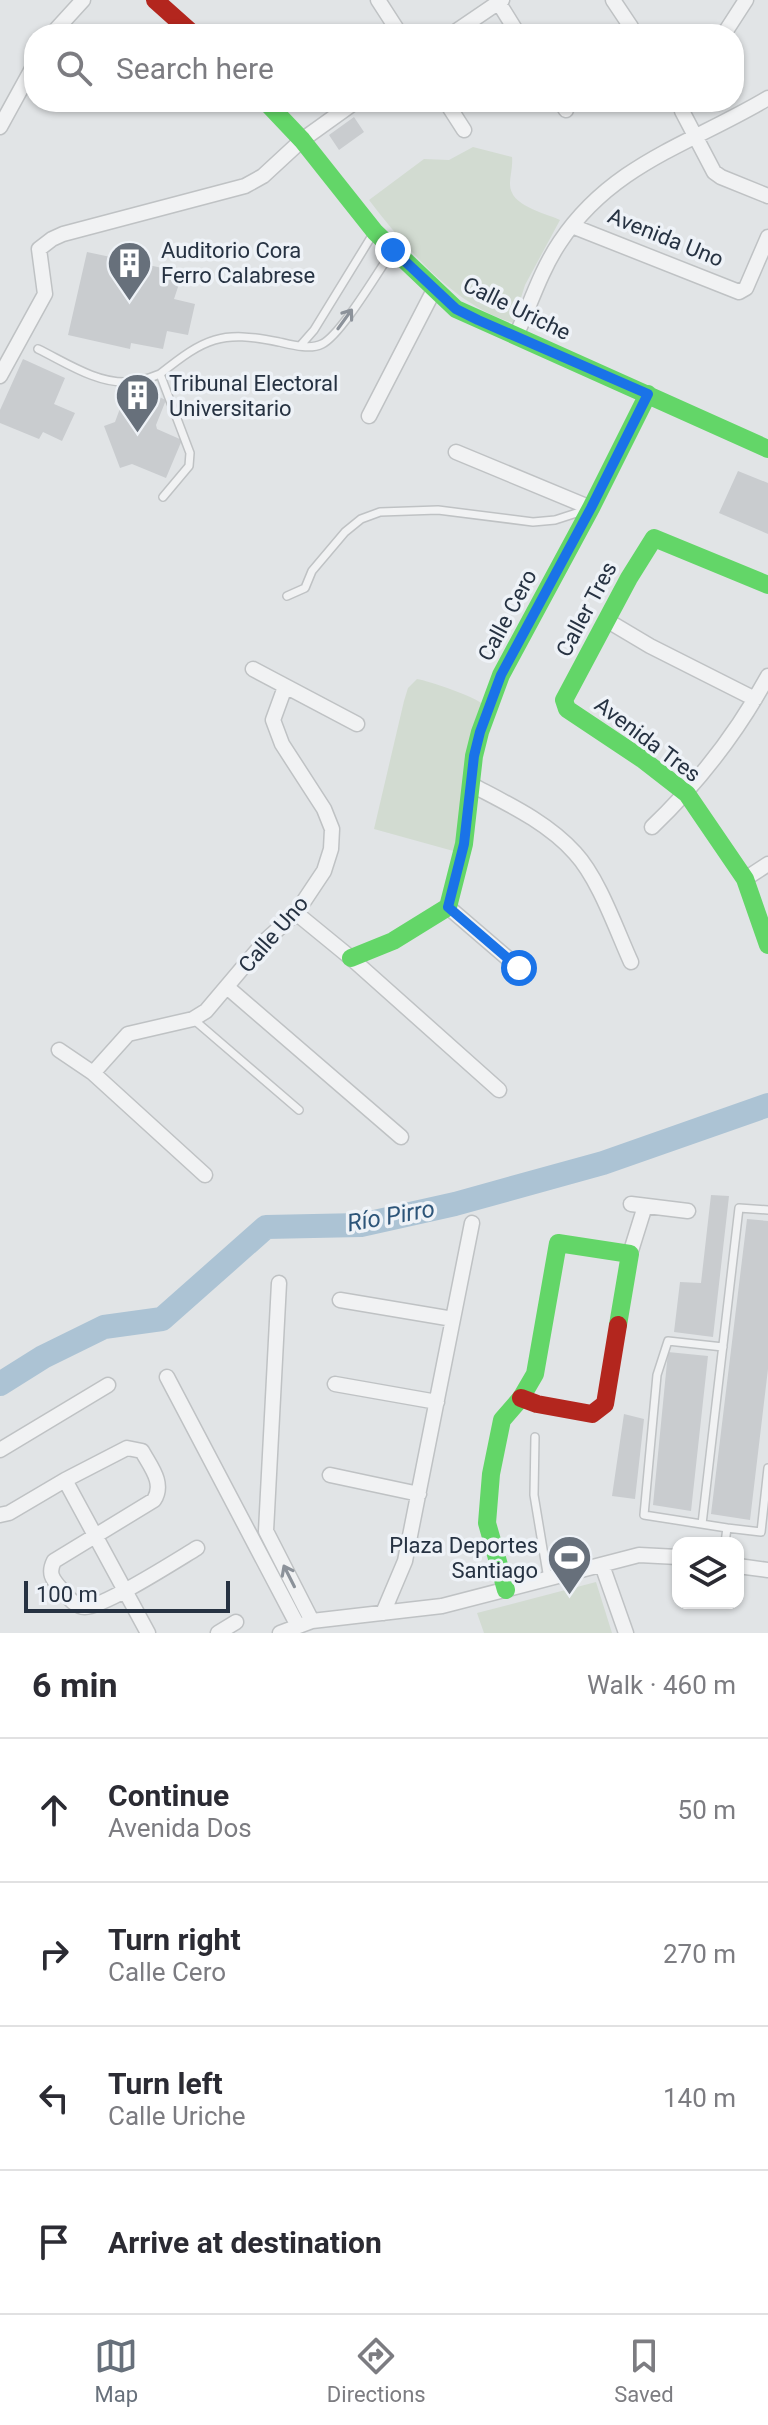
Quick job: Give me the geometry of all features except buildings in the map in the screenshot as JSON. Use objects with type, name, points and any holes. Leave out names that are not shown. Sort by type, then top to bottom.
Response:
[{"type":"street","points":[[61,24],[83,0]]},
{"type":"street","points":[[155,0],[182,24]]},
{"type":"street","points":[[378,0],[394,24]]},
{"type":"street","points":[[613,0],[629,24]]},
{"type":"street","points":[[730,24],[746,0]]},
{"type":"street","points":[[466,24],[499,1],[512,24]]},
{"type":"street","points":[[0,127],[24,83]]},
{"type":"street","points":[[744,112],[768,98]]},
{"type":"street","name":"Calle Uriche","points":[[275,112],[302,140],[375,232],[456,309],[768,449]]},
{"type":"street","points":[[0,376],[45,294],[39,253],[43,245],[63,234],[245,186],[263,176],[302,140],[341,112]]},
{"type":"street","points":[[452,112],[464,130]]},
{"type":"street","points":[[683,112],[714,172],[768,196]]},
{"type":"street","points":[[516,336],[550,261],[572,226],[595,200],[655,157],[744,112]]},
{"type":"street","name":"Avenida Uno","points":[[572,226],[739,292],[743,291],[768,237]]},
{"type":"street","points":[[369,416],[434,290]]},
{"type":"street","name":"Calle Cero","points":[[448,907],[464,844],[474,756],[501,675],[648,394]]},
{"type":"street","points":[[456,452],[591,508]]},
{"type":"street","name":"Caller Tres","points":[[564,700],[650,541],[657,538],[768,585]]},
{"type":"street","points":[[608,621],[755,699]]},
{"type":"street","points":[[253,669],[357,724]]},
{"type":"street","points":[[652,827],[687,794],[768,676]]},
{"type":"street","name":"Calle Uno","points":[[93,1073],[128,1034],[193,1019],[206,1011],[266,940],[296,913],[324,871],[331,849],[332,829],[324,809],[282,744],[273,720],[285,687]]},
{"type":"street","name":"Avenida Tres","points":[[564,700],[567,709],[630,750],[687,794],[745,879],[768,945]]},
{"type":"street","points":[[472,785],[524,812],[575,853],[590,873],[631,962]]},
{"type":"street","points":[[745,879],[768,864]]},
{"type":"street","points":[[351,958],[393,941],[448,907],[519,968]]},
{"type":"street","points":[[296,913],[499,1090]]},
{"type":"street","points":[[227,987],[401,1137]]},
{"type":"street","points":[[59,1050],[93,1073],[205,1175]]},
{"type":"street","points":[[521,1398],[592,1414],[605,1404],[638,1205],[688,1211]]},
{"type":"street","points":[[383,1613],[405,1561],[472,1223]]},
{"type":"street","points":[[506,1590],[487,1523],[491,1474],[502,1420],[521,1398],[535,1374],[558,1243],[630,1254]]},
{"type":"street","points":[[259,1534],[279,1283]]},
{"type":"street","points":[[340,1300],[453,1319]]},
{"type":"street","points":[[167,1377],[259,1534],[305,1624]]},
{"type":"street","points":[[335,1384],[437,1402]]},
{"type":"street","points":[[0,1450],[108,1385]]},
{"type":"street","points":[[0,1515],[9,1513],[127,1448],[142,1451],[159,1483],[159,1492],[154,1500],[54,1561],[50,1569],[51,1577],[76,1604],[84,1607],[124,1591],[197,1548]]},
{"type":"street","points":[[330,1475],[419,1494]]},
{"type":"street","points":[[65,1480],[148,1633]]},
{"type":"street","points":[[280,1633],[305,1624],[442,1606],[639,1555],[672,1557]]},
{"type":"street","points":[[602,1565],[626,1633]]},
{"type":"street","points":[[744,1567],[768,1570]]},
{"type":"street","points":[[218,1633],[236,1622]]},
{"type":"lane","points":[[300,346],[314,330],[375,232]]},
{"type":"lane","points":[[38,349],[92,375],[126,383],[160,374],[205,342],[220,338],[262,338],[300,346],[325,343],[345,320],[393,250]]},
{"type":"lane","points":[[160,374],[190,453],[189,466],[163,497]]},
{"type":"lane","points":[[287,596],[305,588],[312,571],[345,532],[361,519],[380,512],[438,510],[533,522],[555,520],[591,508]]},
{"type":"lane","points":[[193,1019],[299,1110]]},
{"type":"lane","points":[[702,1524],[739,1208],[768,1210]]},
{"type":"lane","points":[[723,1347],[668,1341],[657,1375],[644,1515],[761,1532],[768,1468]]},
{"type":"lane","points":[[535,1437],[534,1495],[548,1579]]},
{"type":"lane","points":[[726,1537],[727,1528]]},
{"type":"shaded area","points":[[473,147],[512,157],[510,183],[515,197],[528,207],[560,220],[525,285],[513,323],[470,303],[450,288],[415,255],[369,200],[424,159],[449,160]]},
{"type":"shaded area","points":[[417,679],[484,705],[457,852],[374,829],[404,701],[408,688]]},
{"type":"shaded area","name":"Plaza Deportes Santiago","points":[[596,1582],[612,1633],[484,1633],[477,1613]]},
{"type":"waterway","name":"Río Pirro","points":[[0,1384],[43,1357],[104,1327],[162,1319],[266,1227],[361,1225],[455,1204],[603,1163],[768,1105]]},
{"type":"traffic: fast","points":[[275,112],[302,140],[375,232],[456,309],[768,449]]},
{"type":"traffic: fast","points":[[351,958],[393,941],[448,907],[464,844],[474,756],[501,675],[648,394]]},
{"type":"traffic: fast","points":[[768,585],[654,538],[629,578],[564,700],[567,709],[642,759],[687,794],[745,879],[768,945]]},
{"type":"traffic: fast","points":[[506,1590],[487,1523],[491,1474],[502,1420],[521,1398],[535,1374],[558,1243],[630,1254],[618,1325]]},
{"type":"traffic: jam","points":[[155,0],[182,24]]},
{"type":"traffic: jam","points":[[521,1398],[592,1414],[605,1404],[618,1325]]},
{"type":"place","name":"Auditorio Cora Ferro Calabrese","points":[[130,302]]},
{"type":"place","name":"Tribunal Electoral Universitario","points":[[138,435]]},
{"type":"place","name":"Plaza Deportes Santiago","points":[[569,1597]]},
{"type":"route","points":[[393,250],[456,309],[648,394],[501,675],[474,756],[464,844],[448,907],[519,968]]}]
